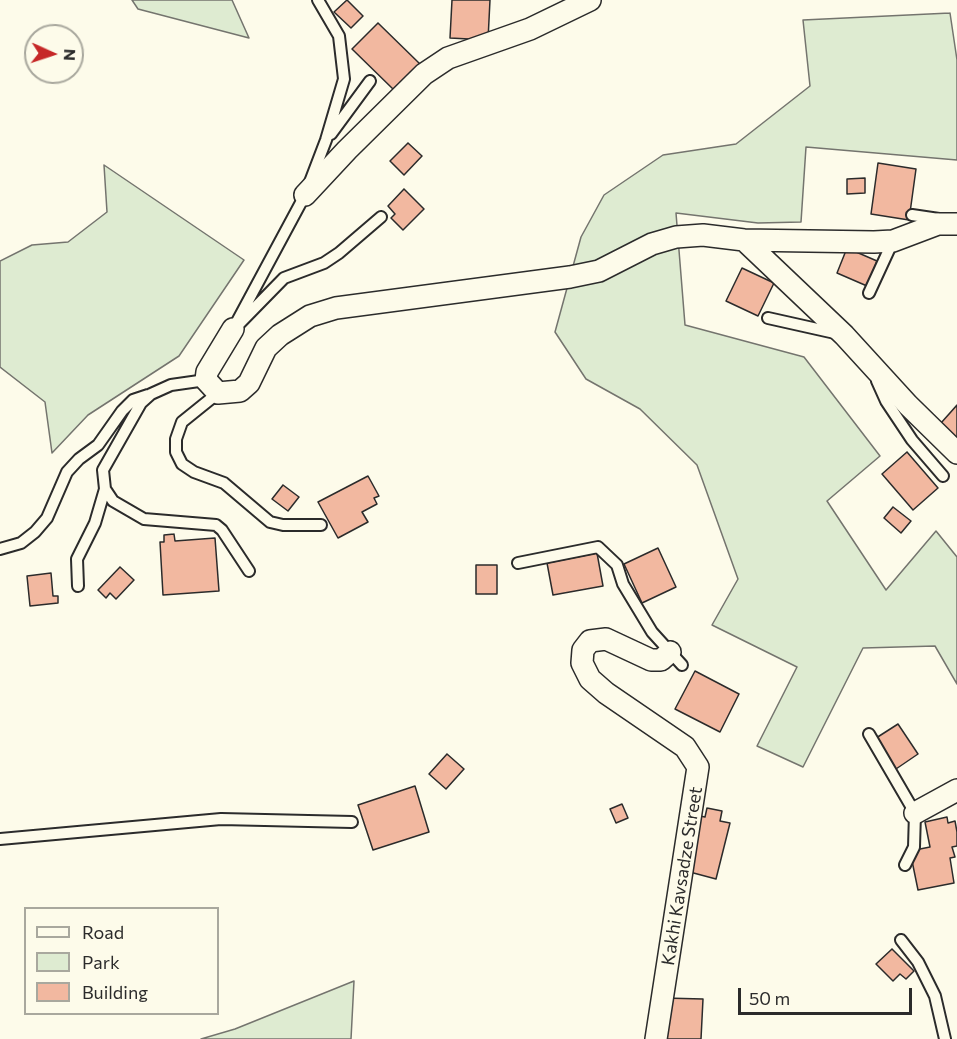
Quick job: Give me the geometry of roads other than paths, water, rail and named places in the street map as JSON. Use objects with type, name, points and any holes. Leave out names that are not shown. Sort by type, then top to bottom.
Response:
[{"type":"street","points":[[305,195],[389,108],[448,58],[530,29],[583,2]]},
{"type":"street","points":[[233,329],[207,372],[212,386],[240,391],[249,383],[266,348],[280,335],[310,316],[336,308],[570,278],[599,271],[652,244],[676,237],[702,235],[744,240],[893,240],[938,224],[957,223]]},
{"type":"street","points":[[744,240],[844,335],[957,453]]},
{"type":"street","name":"Kakhi Kavsadze Street","points":[[656,1039],[698,767],[685,747],[606,693],[590,679],[582,663],[583,650],[591,641],[606,639],[651,660],[676,659]]},
{"type":"street","points":[[915,813],[957,790]]},
{"type":"lane","points":[[233,329],[305,195],[326,140],[344,79],[339,36],[318,0]]},
{"type":"lane","points":[[326,140],[370,81]]},
{"type":"lane","points":[[912,215],[957,223]]},
{"type":"lane","points":[[233,329],[284,279],[324,263],[381,217]]},
{"type":"lane","points":[[869,293],[893,240]]},
{"type":"lane","points":[[768,318],[844,335]]},
{"type":"lane","points":[[868,361],[886,401],[912,440],[943,476]]},
{"type":"lane","points":[[0,549],[21,543],[47,518],[67,472],[98,444],[133,400],[189,381],[212,386],[182,422],[176,439],[176,452],[182,464],[194,472],[224,483],[270,522],[283,525],[321,525]]},
{"type":"lane","points":[[78,586],[77,559],[95,523],[105,489],[103,470],[124,436],[133,416],[151,394]]},
{"type":"lane","points":[[105,489],[113,501],[144,519],[216,525],[249,572]]},
{"type":"lane","points":[[518,563],[598,547],[617,566],[631,600],[676,659]]},
{"type":"lane","points":[[869,734],[915,813],[914,847],[905,865]]},
{"type":"lane","points":[[0,839],[221,819],[352,822]]},
{"type":"lane","points":[[901,940],[918,962],[935,996],[945,1039]]}]
